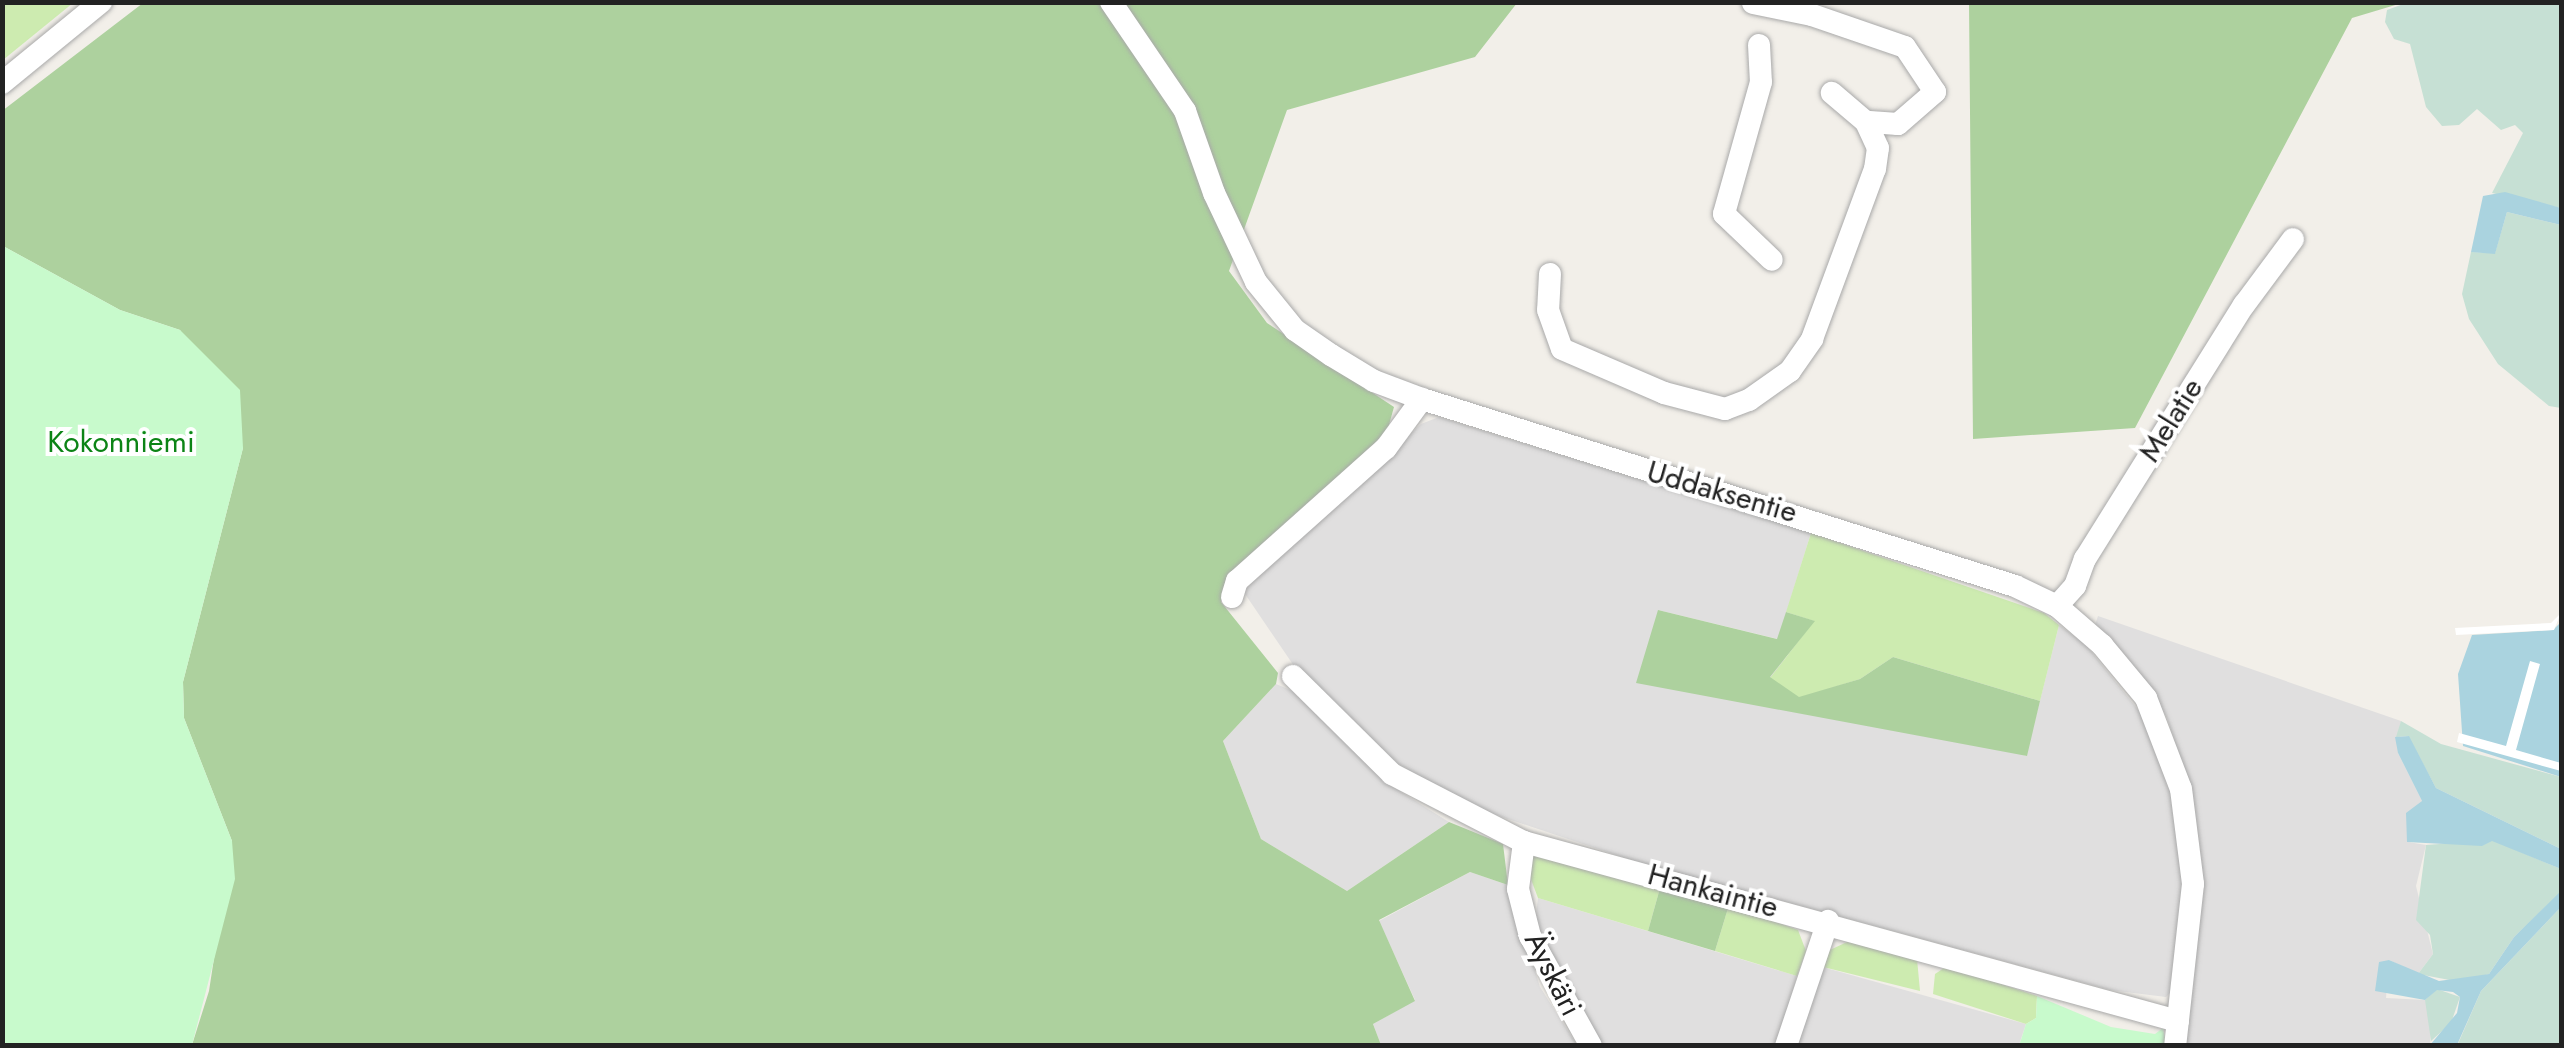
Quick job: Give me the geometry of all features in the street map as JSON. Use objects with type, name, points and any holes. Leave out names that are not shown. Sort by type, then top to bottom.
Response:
[{"type":"street","points":[[2,83],[101,2]]},
{"type":"street","name":"Uddaksentie","points":[[1110,2],[1142,39],[1185,111],[1214,193],[1256,282],[1295,330],[1374,382],[1831,524],[2057,606],[2146,698],[2174,759],[2193,864],[2175,1046]]},
{"type":"street","points":[[1753,4],[1812,15],[1905,47],[1934,92],[1898,124],[1866,122]]},
{"type":"street","points":[[1759,46],[1761,82],[1724,214],[1772,260]]},
{"type":"street","points":[[1550,274],[1548,310],[1562,349],[1664,393],[1725,409],[1748,400],[1790,371],[1812,340],[1875,169],[1878,148],[1866,122],[1832,93]]},
{"type":"street","name":"Melatie","points":[[2057,606],[2075,586],[2086,559],[2244,305],[2294,239]]},
{"type":"street","points":[[1232,596],[1236,581],[1386,448],[1422,399]]},
{"type":"street","name":"Hankaintie","points":[[1293,676],[1392,774],[1524,842],[1828,921],[2178,1020]]},
{"type":"street","name":"Äyskäri","points":[[1524,842],[1518,890],[1530,936],[1591,1046]]},
{"type":"street","points":[[1786,1046],[1828,921]]},
{"type":"shaded area","points":[[1439,417],[1811,533],[1778,639],[1658,610],[2026,756],[2059,625],[2085,644],[2147,721],[2178,815],[2185,876],[2173,990],[2166,997],[2110,990],[1628,859],[1475,808],[1398,764],[1294,666],[1243,591],[1421,424]]},
{"type":"shaded area","points":[[2098,616],[2401,721],[2398,753],[2422,801],[2408,842],[2426,845],[2416,886],[2433,954],[2418,974],[2389,960],[2386,998],[2425,1000],[2432,1013],[2430,1045],[2183,1045],[2201,869],[2190,789],[2167,718],[2146,681],[2094,628]]},
{"type":"shaded area","points":[[1276,684],[1295,692],[1401,792],[1449,822],[1347,891],[1261,839],[1223,741]]},
{"type":"shaded area","points":[[1470,872],[1508,885],[1540,987],[1577,1045],[1381,1045],[1373,1024],[1415,1000],[1379,921]]},
{"type":"shaded area","points":[[1538,898],[1797,976],[1777,1045],[1600,1045],[1535,922]]},
{"type":"shaded area","points":[[1819,966],[2026,1024],[2019,1045],[1792,1046]]},
{"type":"green space","points":[[3,2],[73,2],[73,3],[3,60]]},
{"type":"green space","points":[[143,3],[1517,3],[1475,57],[1287,110],[1229,271],[1267,323],[1394,407],[1387,432],[1226,579],[1221,602],[1278,673],[1276,684],[1223,741],[1261,839],[1347,891],[1449,822],[1503,844],[1508,885],[1470,872],[1379,920],[1415,1001],[1373,1024],[1381,1045],[192,1045],[209,991],[232,841],[184,718],[183,682],[243,448],[180,330],[120,310],[3,246],[2,111]]},
{"type":"green space","points":[[1969,3],[2402,3],[2352,18],[2135,428],[1973,439]]},
{"type":"green space","points":[[2406,3],[2561,3],[2561,208],[2492,193],[2523,133],[2515,125],[2501,130],[2477,109],[2459,125],[2442,126],[2426,107],[2410,44],[2394,39],[2385,22],[2387,10]]},
{"type":"green space","points":[[2507,212],[2561,225],[2561,408],[2549,406],[2498,364],[2469,319],[2462,294],[2471,252],[2495,253]]},
{"type":"green space","name":"Kokonniemi","points":[[3,246],[120,310],[180,330],[240,390],[243,448],[183,682],[184,718],[232,841],[235,879],[192,1045],[3,1045]]},
{"type":"green space","points":[[1811,533],[2044,613],[2059,625],[2040,701],[1893,657],[1860,679],[1799,698],[1770,678],[1814,621],[1786,612]]},
{"type":"green space","points":[[1658,610],[1777,639],[1786,612],[1815,621],[1770,677],[1799,697],[1860,679],[1893,657],[2040,701],[2027,756],[1636,683]]},
{"type":"green space","points":[[2401,721],[2441,744],[2561,777],[2561,849],[2436,788],[2408,736],[2396,737]]},
{"type":"green space","points":[[2492,840],[2561,869],[2561,892],[2514,937],[2489,974],[2460,982],[2418,974],[2433,954],[2430,935],[2416,920],[2426,845]]},
{"type":"green space","points":[[1533,855],[1660,888],[1648,931],[1538,898],[1526,866]]},
{"type":"green space","points":[[1660,888],[1729,905],[1715,951],[1648,931]]},
{"type":"green space","points":[[1729,905],[1798,930],[1806,951],[1797,976],[1715,951]]},
{"type":"green space","points":[[2561,907],[2561,1045],[2457,1046],[2481,991]]},
{"type":"green space","points":[[1849,941],[1917,959],[1920,991],[1819,966],[1830,950]]},
{"type":"green space","points":[[1947,966],[2037,996],[2036,1018],[2026,1024],[1933,994],[1935,974]]},
{"type":"green space","points":[[2437,989],[2460,997],[2451,1023],[2431,1041],[2425,1000]]},
{"type":"green space","points":[[2037,996],[2111,1027],[2155,1034],[2163,1028],[2166,1045],[2019,1046],[2026,1024],[2036,1018]]},
{"type":"water","points":[[2505,192],[2561,208],[2561,225],[2507,212],[2495,254],[2471,252],[2483,196]]},
{"type":"water","points":[[2561,622],[2561,777],[2463,746],[2458,674],[2472,635],[2553,630]]},
{"type":"water","points":[[2409,736],[2436,788],[2561,849],[2561,869],[2492,841],[2482,846],[2407,842],[2406,813],[2422,801],[2398,753],[2395,737]]},
{"type":"water","points":[[2561,891],[2561,907],[2481,991],[2457,1045],[2430,1045],[2457,1013],[2460,997],[2453,992],[2437,990],[2425,1000],[2375,991],[2379,962],[2389,960],[2439,981],[2489,974],[2514,937]]},
{"type":"pier","points":[[2561,613],[2554,630],[2456,635],[2455,628],[2551,623]]},
{"type":"pier","points":[[2530,661],[2540,664],[2516,750],[2561,763],[2561,771],[2457,742],[2459,733],[2506,746]]}]
